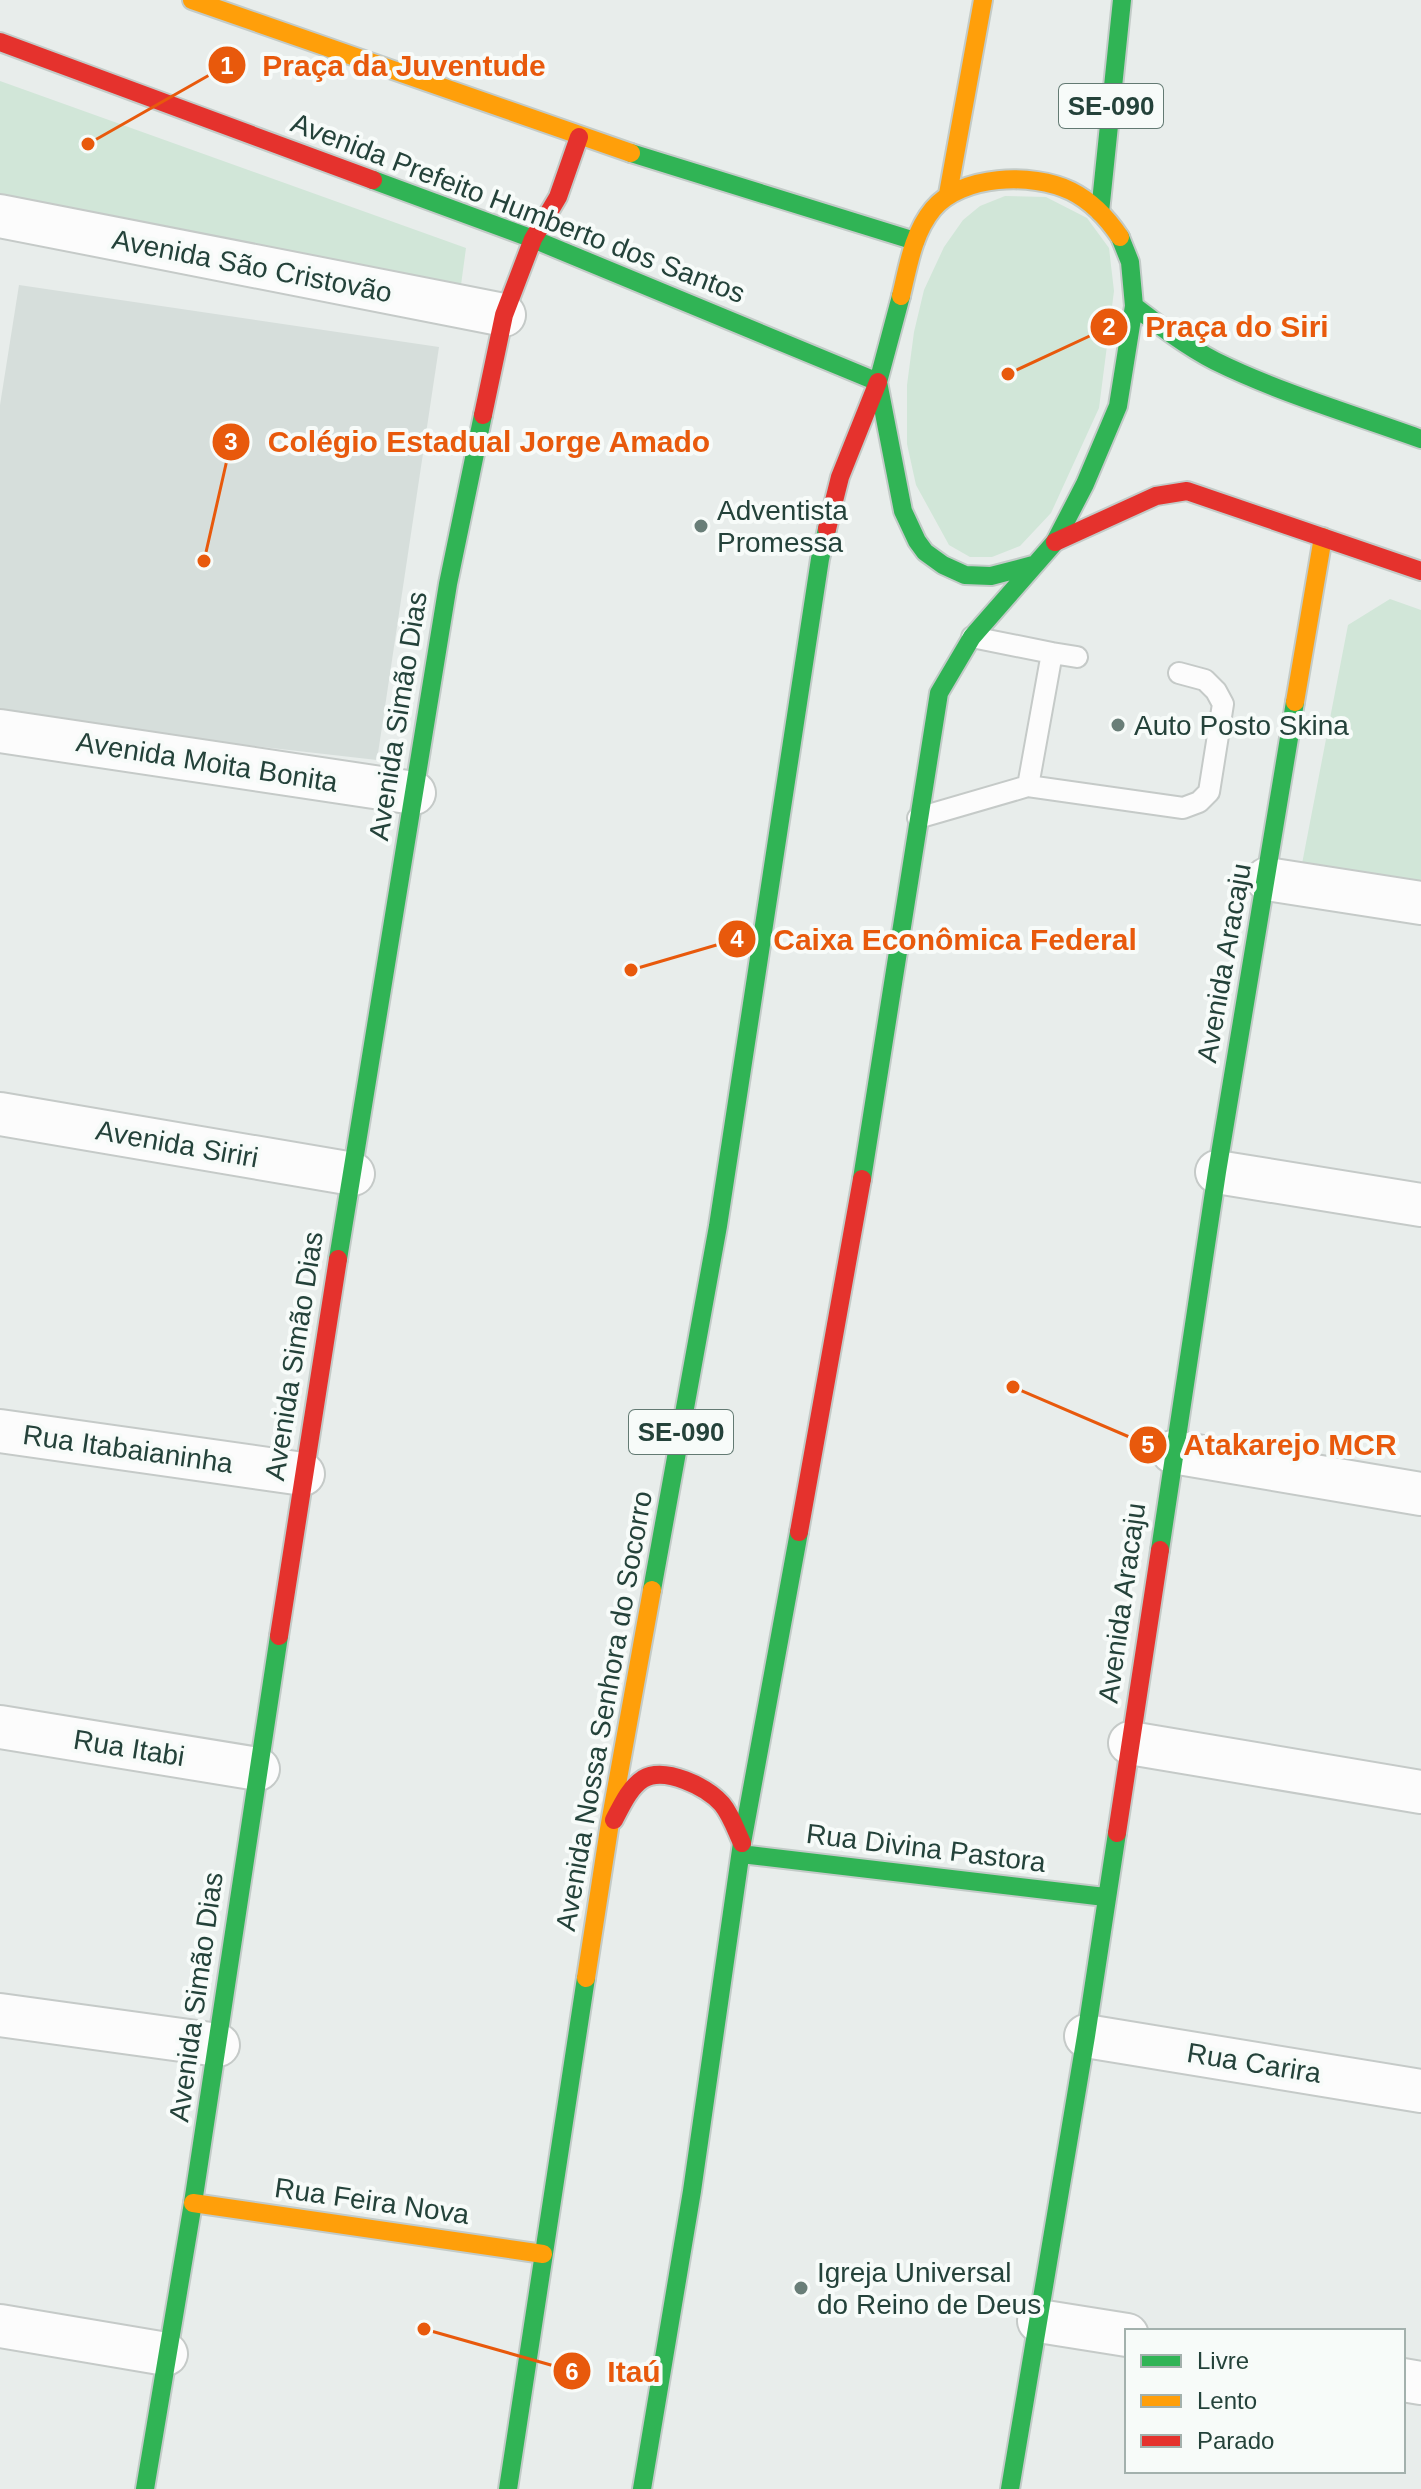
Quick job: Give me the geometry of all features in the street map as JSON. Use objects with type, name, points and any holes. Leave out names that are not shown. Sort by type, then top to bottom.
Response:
[{"type":"street","points":[[192,0],[579,137],[915,241]]},
{"type":"street","points":[[642,2489],[692,2191],[741,1848],[852,1242],[939,693],[972,637],[1055,542],[1085,484],[1118,406],[1134,306],[1130,262],[1119,235],[1100,212],[1071,191],[1040,182],[995,179],[948,194],[983,0]]},
{"type":"street","name":"SE-090","points":[[1100,212],[1122,0]]},
{"type":"street","name":"Avenida Prefeito Humberto dos Santos","points":[[0,42],[533,239],[878,382]]},
{"type":"street","name":"Avenida Simão Dias","points":[[145,2489],[218,2045],[303,1474],[448,584],[504,315],[533,239],[558,197],[579,137]]},
{"type":"street","name":"Avenida Nossa Senhora do Socorro","points":[[508,2489],[609,1829],[718,1226],[820,559],[840,477],[878,382],[915,241],[931,211],[948,194]]},
{"type":"street","name":"Avenida São Cristovão","points":[[0,216],[504,315]]},
{"type":"street","points":[[1134,306],[1182,342],[1213,360],[1253,378],[1421,439]]},
{"type":"street","points":[[878,382],[903,511],[925,552],[965,575],[991,576],[1033,565]]},
{"type":"street","points":[[1055,542],[1156,496],[1187,491],[1421,571]]},
{"type":"street","name":"Avenida Aracaju","points":[[1010,2489],[1086,2036],[1217,1172],[1323,537]]},
{"type":"street","name":"Avenida Moita Bonita","points":[[0,731],[414,793]]},
{"type":"street","points":[[1267,879],[1421,903]]},
{"type":"street","name":"Avenida Siriri","points":[[0,1114],[353,1174]]},
{"type":"street","points":[[1217,1172],[1421,1205]]},
{"type":"street","name":"Rua Itabaianinha","points":[[0,1431],[303,1474]]},
{"type":"street","points":[[1173,1452],[1421,1494]]},
{"type":"street","name":"Rua Itabi","points":[[0,1727],[258,1769]]},
{"type":"street","points":[[1130,1743],[1421,1792]]},
{"type":"street","points":[[609,1829],[639,1783],[650,1775],[663,1776],[688,1783],[716,1797],[724,1805],[741,1848]]},
{"type":"street","name":"Rua Divina Pastora","points":[[741,1848],[906,1875],[1105,1897]]},
{"type":"street","points":[[0,2015],[218,2045]]},
{"type":"street","name":"Rua Carira","points":[[1086,2036],[1421,2091]]},
{"type":"street","name":"Rua Feira Nova","points":[[193,2203],[543,2254]]},
{"type":"street","points":[[1039,2321],[1125,2335]]},
{"type":"street","points":[[0,2326],[166,2354]]},
{"type":"lane","points":[[972,637],[1077,657]]},
{"type":"lane","points":[[1028,786],[1052,653]]},
{"type":"lane","points":[[918,818],[1028,786],[1183,808],[1199,802],[1209,792],[1223,704],[1205,680],[1179,673]]},
{"type":"shaded area","points":[[19,285],[439,347],[377,760],[0,717],[0,405]]},
{"type":"green space","points":[[0,81],[466,248],[461,285],[0,207]]},
{"type":"green space","points":[[1005,196],[1046,197],[1087,218],[1109,248],[1114,291],[1099,408],[1051,513],[1020,546],[992,557],[970,557],[949,545],[916,485],[907,444],[907,385],[914,332],[924,290],[944,247],[963,220],[980,206]]},
{"type":"green space","points":[[1390,599],[1421,610],[1421,887],[1301,869],[1348,625]]},
{"type":"traffic: fast","points":[[1100,212],[1122,0]]},
{"type":"traffic: fast","points":[[631,153],[915,241]]},
{"type":"traffic: fast","points":[[373,180],[533,239],[878,382]]},
{"type":"traffic: fast","points":[[862,1179],[939,693],[972,637],[1055,542],[1085,484],[1118,406],[1134,306],[1130,262],[1120,237]]},
{"type":"traffic: fast","points":[[901,296],[878,382],[903,511],[917,541],[925,552],[943,565],[965,575],[991,576],[1033,565]]},
{"type":"traffic: fast","points":[[1134,306],[1194,349],[1240,373],[1421,439]]},
{"type":"traffic: fast","points":[[338,1259],[448,584],[483,415]]},
{"type":"traffic: fast","points":[[652,1590],[718,1226],[827,529]]},
{"type":"traffic: fast","points":[[1160,1550],[1217,1172],[1295,702]]},
{"type":"traffic: fast","points":[[642,2489],[692,2191],[742,1843],[799,1532]]},
{"type":"traffic: fast","points":[[145,2489],[193,2203],[279,1636]]},
{"type":"traffic: fast","points":[[1010,2489],[1117,1833]]},
{"type":"traffic: fast","points":[[741,1854],[1105,1897]]},
{"type":"traffic: fast","points":[[508,2489],[586,1978]]},
{"type":"traffic: slow","points":[[192,0],[631,153]]},
{"type":"traffic: slow","points":[[948,194],[983,0]]},
{"type":"traffic: slow","points":[[901,296],[912,251],[926,218],[945,198],[979,183],[1018,179],[1071,191],[1092,205],[1120,237]]},
{"type":"traffic: slow","points":[[1295,702],[1323,537]]},
{"type":"traffic: slow","points":[[586,1978],[652,1590]]},
{"type":"traffic: slow","points":[[193,2203],[543,2254]]},
{"type":"traffic: jam","points":[[0,42],[373,180]]},
{"type":"traffic: jam","points":[[483,415],[504,315],[533,239],[558,197],[579,137]]},
{"type":"traffic: jam","points":[[827,529],[840,477],[878,382]]},
{"type":"traffic: jam","points":[[1055,542],[1156,496],[1187,491],[1421,571]]},
{"type":"traffic: jam","points":[[799,1532],[862,1179]]},
{"type":"traffic: jam","points":[[279,1636],[338,1259]]},
{"type":"traffic: jam","points":[[1117,1833],[1160,1550]]},
{"type":"traffic: jam","points":[[614,1820],[638,1783],[652,1776],[663,1775],[696,1785],[722,1804],[742,1843]]},
{"type":"place","name":"Praça da Juventude","points":[[88,144]]},
{"type":"place","name":"Praça do Siri","points":[[1008,374]]},
{"type":"place","name":"Adventista Promessa","points":[[701,526]]},
{"type":"place","name":"Colégio Estadual Jorge Amado","points":[[204,561]]},
{"type":"place","name":"Auto Posto Skina","points":[[1118,725]]},
{"type":"place","name":"Caixa Econômica Federal","points":[[631,970]]},
{"type":"place","name":"Atakarejo MCR","points":[[1013,1387]]},
{"type":"place","name":"Igreja Universal do Reino de Deus","points":[[801,2288]]},
{"type":"place","name":"Itaú","points":[[424,2329]]}]
